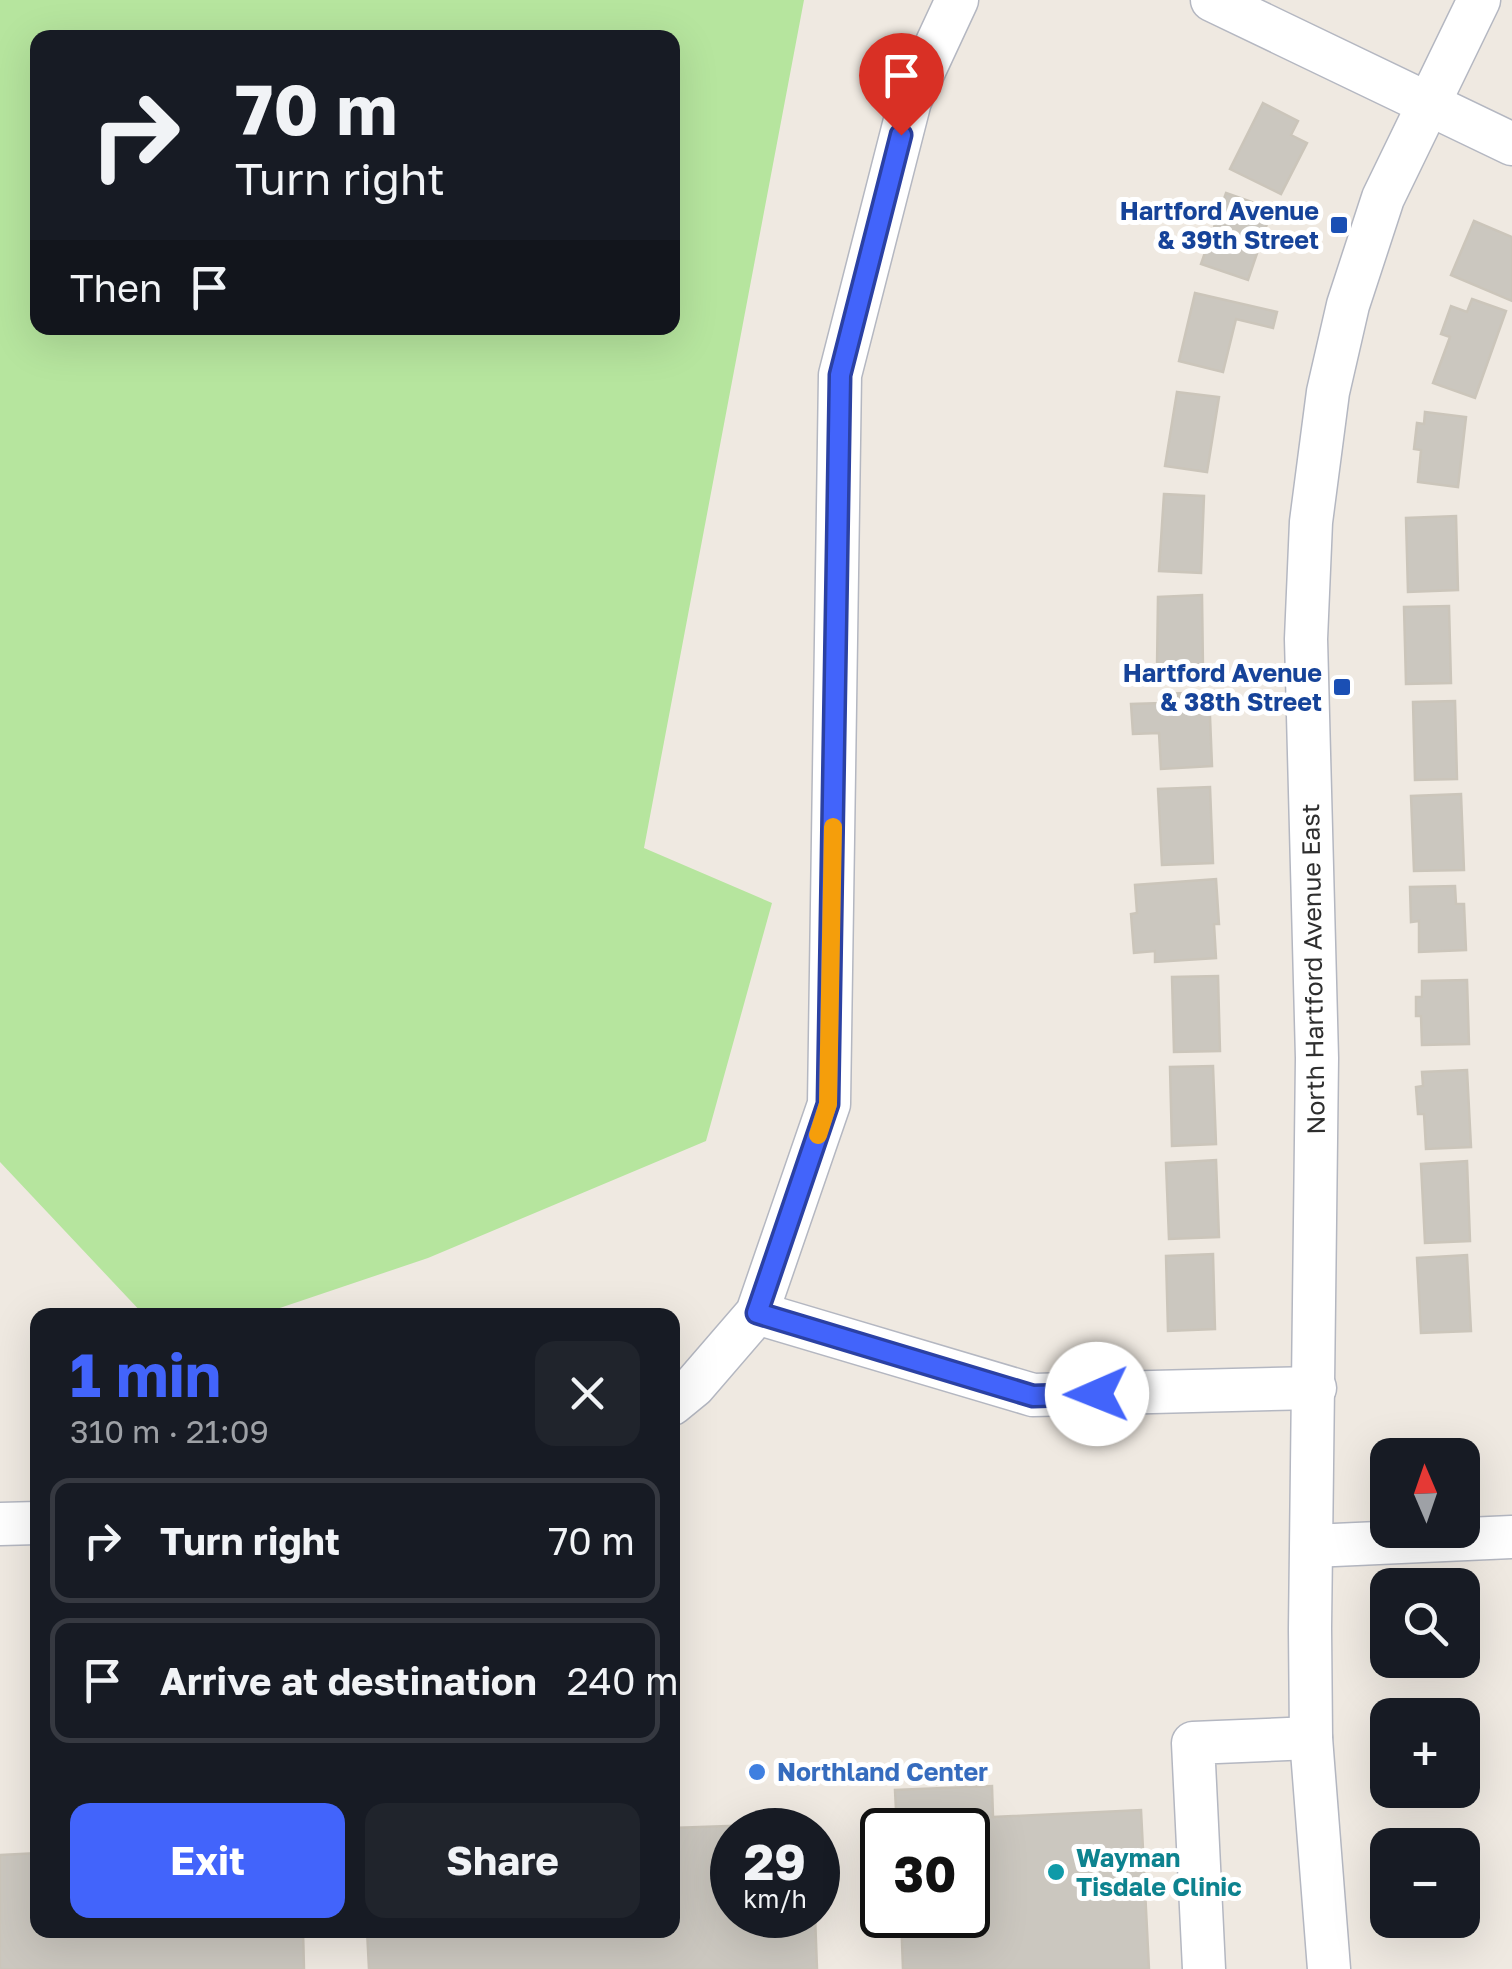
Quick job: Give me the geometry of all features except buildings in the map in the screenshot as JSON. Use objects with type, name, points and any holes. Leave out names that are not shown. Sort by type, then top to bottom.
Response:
[{"type":"street","points":[[680,1397],[757,1313],[828,1104],[840,375],[910,101],[958,0]]},
{"type":"street","points":[[1212,0],[1512,144]]},
{"type":"street","name":"North Hartford Avenue East","points":[[1328,1969],[1311,1738],[1317,1058],[1306,640],[1311,522],[1328,392],[1348,305],[1383,198],[1479,0]]},
{"type":"street","points":[[757,1313],[1033,1396],[1315,1388]]},
{"type":"street","points":[[0,1524],[30,1523]]},
{"type":"street","points":[[1312,1546],[1512,1536]]},
{"type":"street","points":[[1204,1969],[1193,1743],[1311,1738]]},
{"type":"green space","points":[[0,0],[804,0],[644,848],[772,903],[706,1141],[428,1258],[280,1308],[137,1308],[0,1162]]},
{"type":"slow traffic","points":[[818,1135],[828,1104],[833,827]]},
{"type":"place","name":"Hartford Avenue & 39th Street","points":[[1339,225]]},
{"type":"place","name":"Hartford Avenue & 38th Street","points":[[1342,687]]},
{"type":"place","name":"Northland Center","points":[[757,1772]]},
{"type":"place","name":"Wayman Tisdale Clinic","points":[[1056,1872]]},
{"type":"route","points":[[901,135],[840,375],[828,1104],[757,1313],[1033,1396],[1097,1394]]}]
